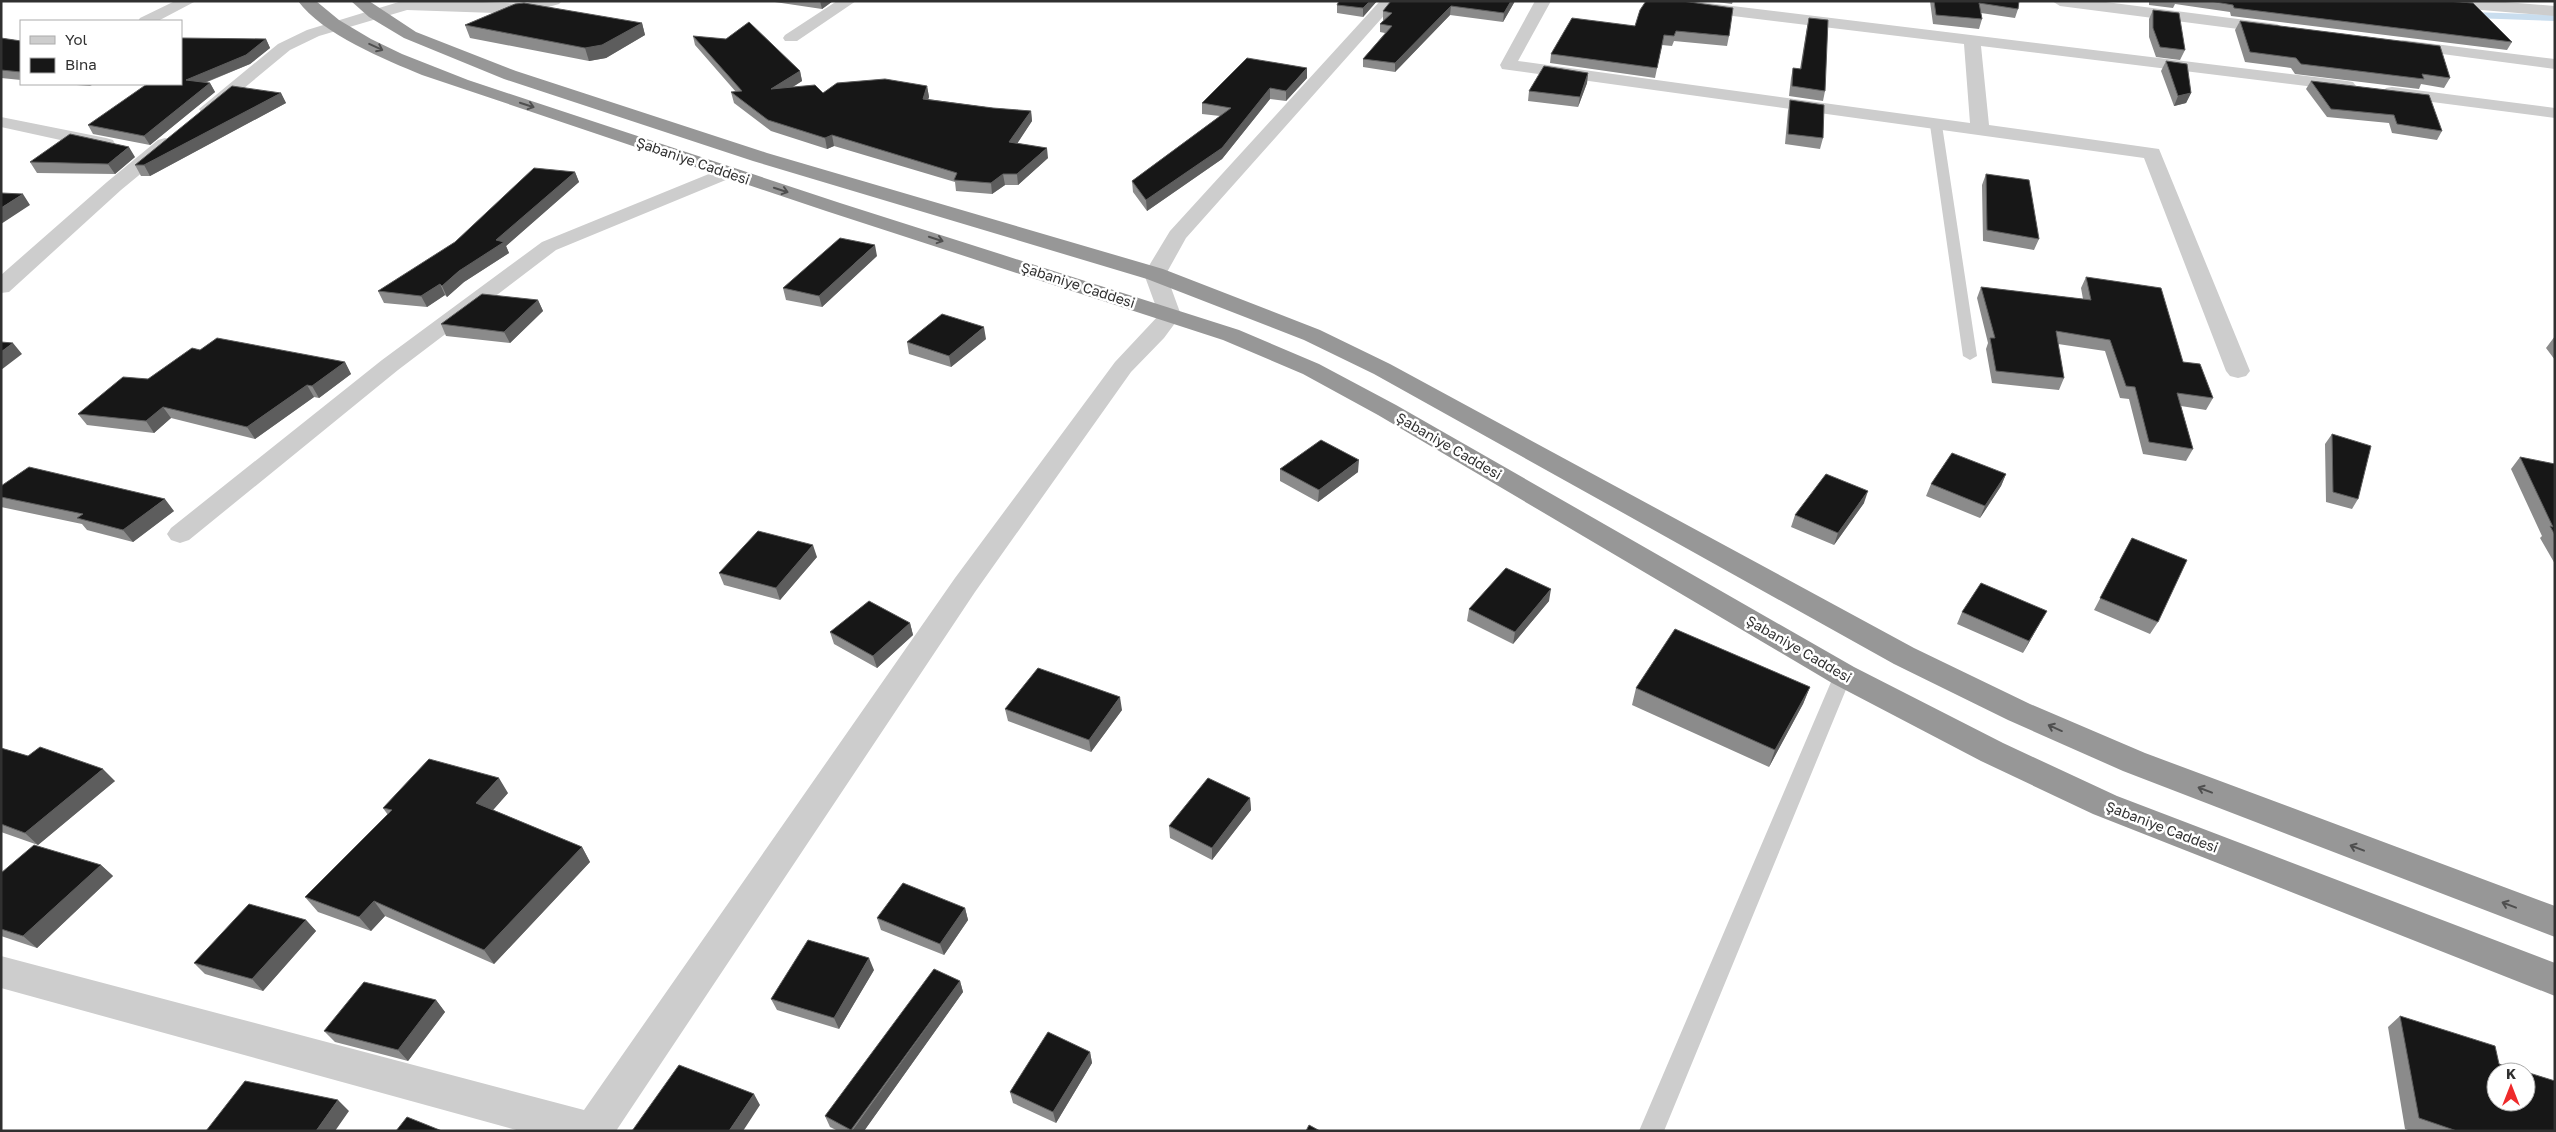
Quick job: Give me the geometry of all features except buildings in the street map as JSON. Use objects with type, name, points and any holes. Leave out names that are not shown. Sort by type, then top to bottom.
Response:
[{"type":"highway","name":"Şabaniye Caddesi","points":[[306,1],[337,26],[411,63],[726,173],[1231,335],[1311,369],[1379,405],[1843,675],[1992,752],[2105,805],[2555,980]]},
{"type":"highway","points":[[367,8],[410,35],[510,75],[760,157],[1155,274],[1312,335],[1382,369],[1846,624],[2019,712],[2134,762],[2555,922]]},
{"type":"street","points":[[148,20],[188,1]]},
{"type":"street","points":[[3,284],[114,186],[188,125],[284,48],[313,33],[337,26],[367,8],[421,4],[524,9],[554,1]]},
{"type":"street","points":[[791,38],[848,1]]},
{"type":"street","points":[[1,972],[592,1131],[965,585],[1124,367],[1170,315],[1155,274],[1178,235],[1390,1]]},
{"type":"street","points":[[1542,1],[1508,65],[1936,125],[2152,153],[2238,371]]},
{"type":"street","points":[[1651,1],[1972,39],[2555,113]]},
{"type":"street","points":[[2060,1],[2297,32]]},
{"type":"street","points":[[2433,1],[2540,8]]},
{"type":"street","points":[[1972,39],[1980,130]]},
{"type":"street","points":[[2386,43],[2555,64]]},
{"type":"street","points":[[1,122],[154,154]]},
{"type":"street","points":[[180,534],[390,365],[549,246],[726,173]]},
{"type":"lane","points":[[1936,125],[1970,356]]},
{"type":"lane","points":[[1651,1131],[1843,675]]},
{"type":"waterway","points":[[2473,15],[2555,18]]}]
